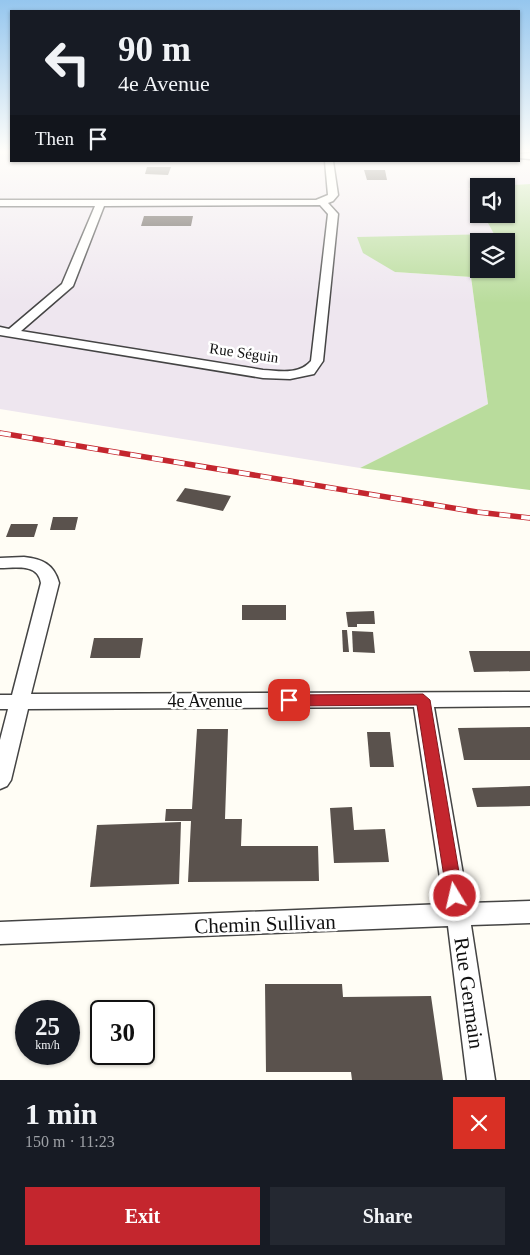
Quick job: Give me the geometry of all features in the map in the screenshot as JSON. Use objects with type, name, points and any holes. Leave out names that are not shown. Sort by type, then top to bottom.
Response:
[{"type":"street","points":[[0,203],[297,204],[317,202]]},
{"type":"street","name":"Rue Séguin","points":[[6,331],[263,374],[290,375],[309,371],[317,361],[333,214],[322,202]]},
{"type":"street","points":[[6,331],[67,286],[100,204]]},
{"type":"street","points":[[0,563],[32,563],[44,567],[50,574],[50,583],[10,702],[0,780]]},
{"type":"street","name":"4e Avenue","points":[[10,702],[530,699]]},
{"type":"street","name":"Rue Germain","points":[[423,700],[458,915],[481,1080]]},
{"type":"street","name":"Chemin Sullivan","points":[[0,933],[530,912]]},
{"type":"shaded area","points":[[0,202],[470,202],[470,223],[488,223],[494,233],[470,233],[470,237],[357,237],[395,272],[471,278],[488,404],[360,468],[0,409]]},
{"type":"green space","points":[[515,202],[530,202],[530,490],[360,468],[488,404],[471,278],[515,278],[515,233],[493,233],[488,223],[515,223]]},
{"type":"green space","points":[[470,235],[470,277],[395,272],[363,253],[357,237]]},
{"type":"building","points":[[144,216],[193,216],[191,226],[141,226]]},
{"type":"building","points":[[185,488],[231,496],[223,511],[176,501]]},
{"type":"building","points":[[53,517],[78,517],[75,530],[50,530]]},
{"type":"building","points":[[11,524],[38,524],[34,537],[6,537]]},
{"type":"building","points":[[242,605],[286,605],[286,620],[242,620]]},
{"type":"building","points":[[374,611],[375,624],[357,624],[357,627],[348,627],[346,612]]},
{"type":"building","points":[[342,630],[347,630],[349,652],[343,652]]},
{"type":"building","points":[[352,631],[373,632],[375,653],[353,652]]},
{"type":"building","points":[[94,638],[143,638],[140,658],[90,658]]},
{"type":"building","points":[[469,651],[530,651],[530,671],[474,672]]},
{"type":"building","points":[[530,727],[530,760],[464,760],[458,728]]},
{"type":"building","points":[[197,729],[228,729],[225,819],[242,819],[241,846],[318,846],[319,881],[188,882],[191,821],[165,821],[166,809],[192,809]]},
{"type":"building","points":[[367,732],[390,732],[394,767],[370,767]]},
{"type":"building","points":[[530,786],[530,806],[477,807],[472,788]]},
{"type":"building","points":[[352,807],[354,830],[385,829],[389,862],[334,863],[330,808]]},
{"type":"building","points":[[181,822],[179,884],[90,887],[97,825]]},
{"type":"building","points":[[265,984],[342,984],[343,997],[431,996],[443,1080],[352,1080],[351,1072],[266,1072]]},
{"type":"railway","points":[[0,433],[477,512],[530,518]]},
{"type":"route","points":[[289,700],[423,700],[455,896]]}]
